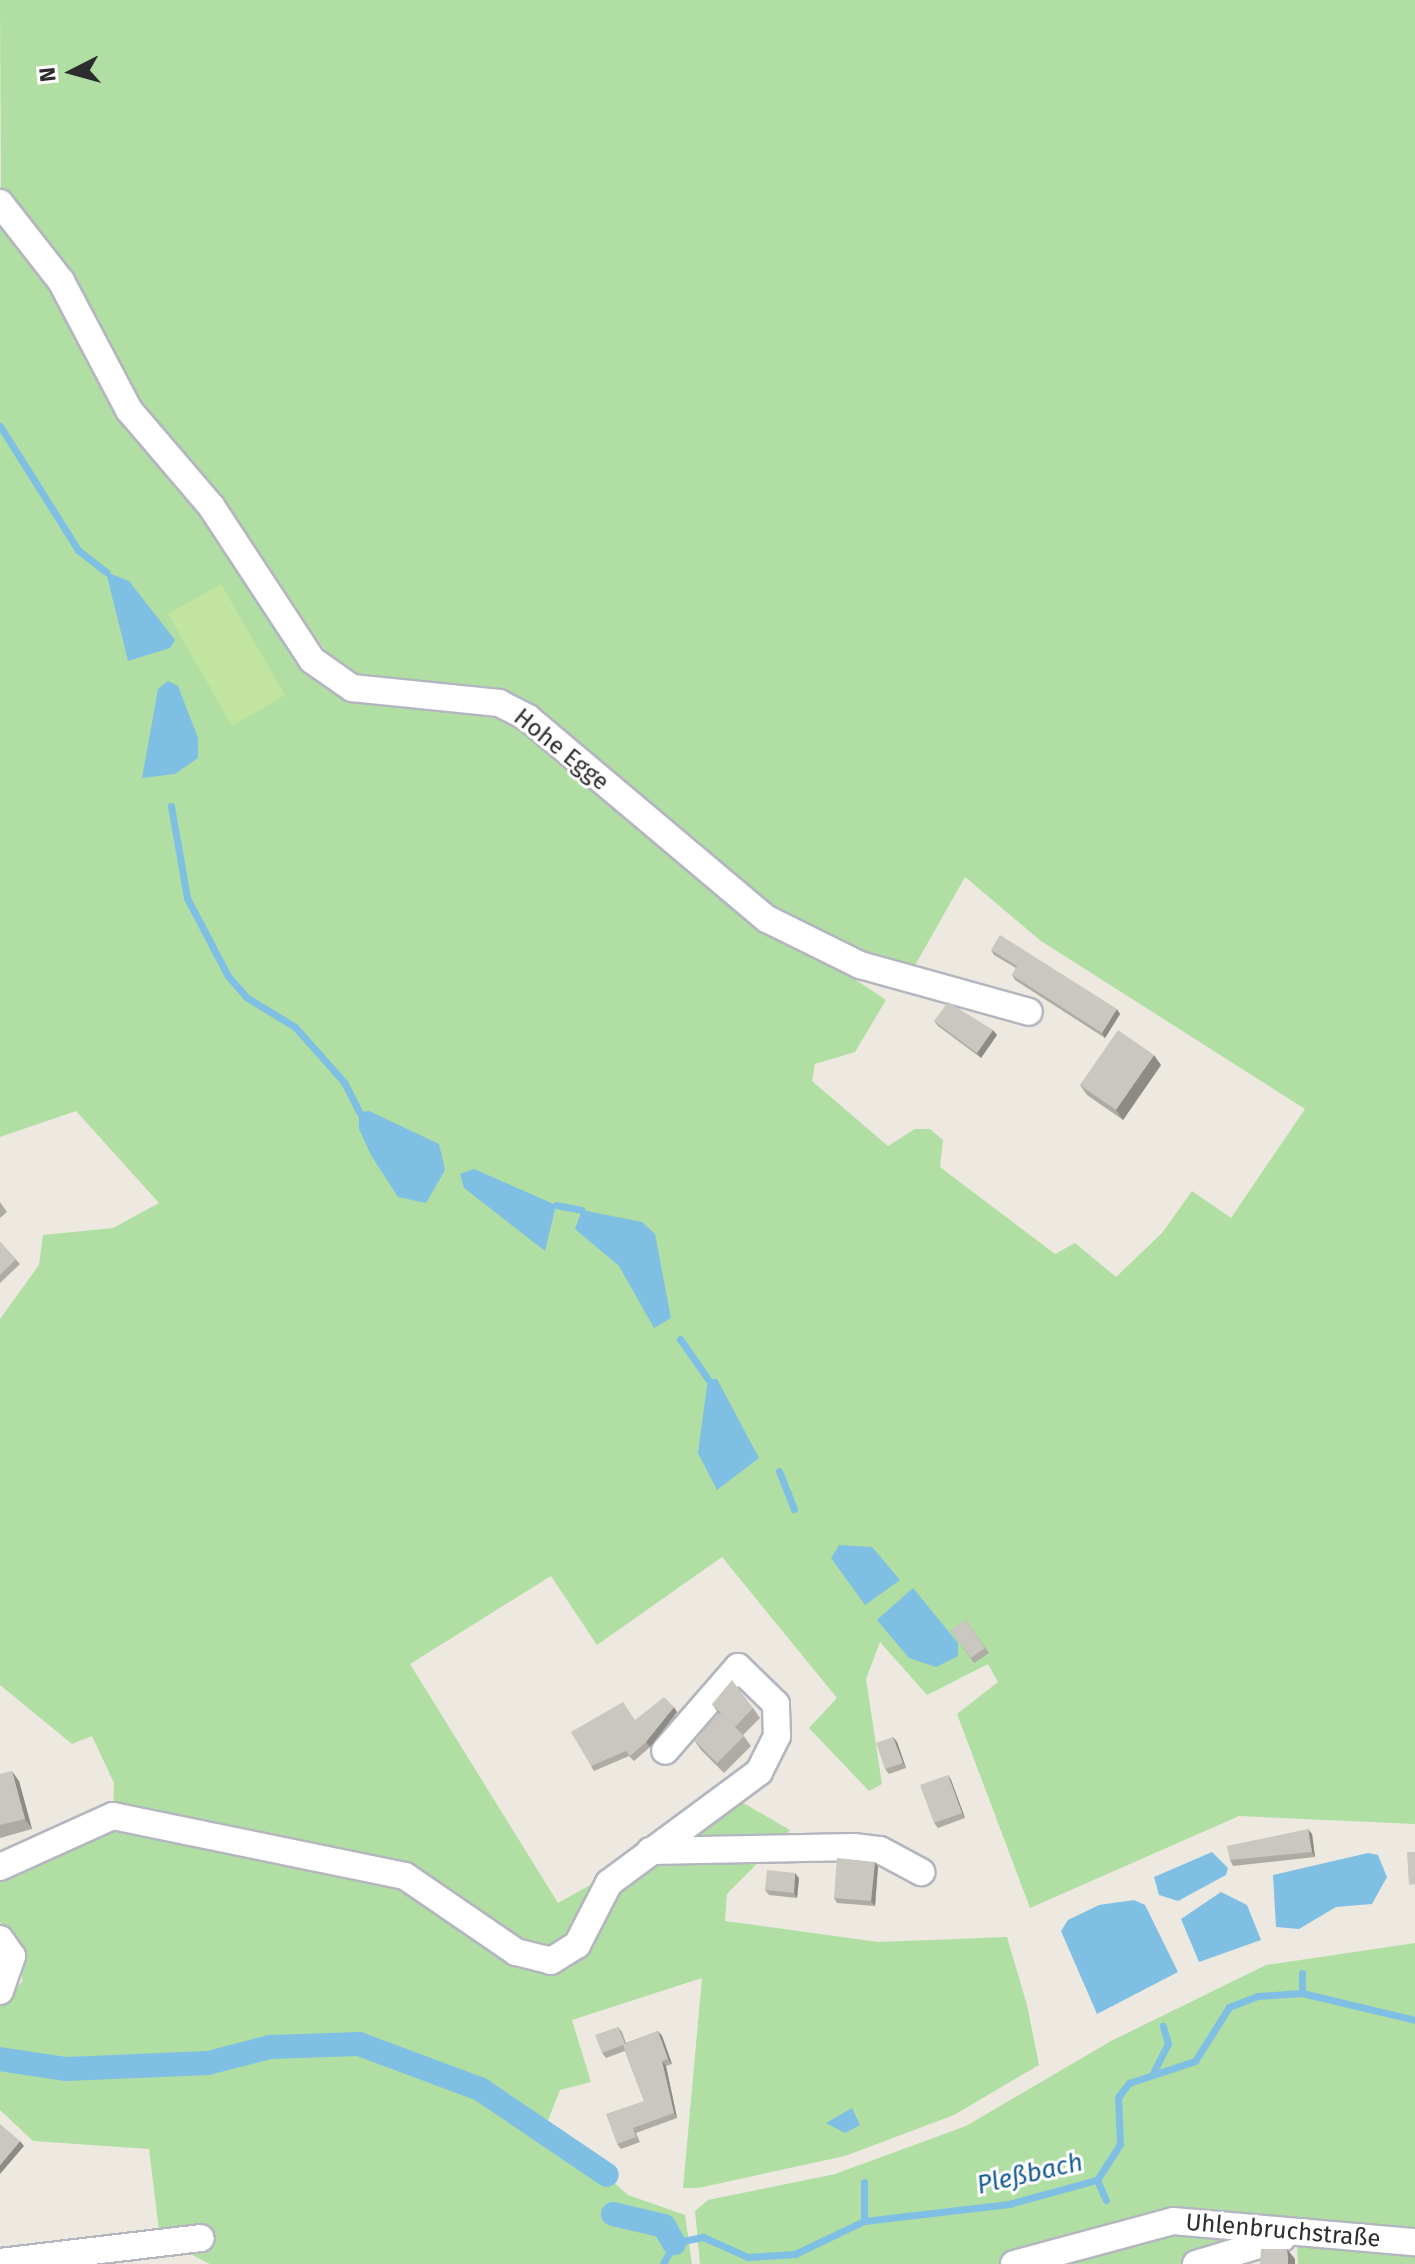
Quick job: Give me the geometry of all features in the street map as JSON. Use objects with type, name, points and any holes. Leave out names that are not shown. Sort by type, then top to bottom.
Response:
[{"type":"street","name":"Hohe Egge","points":[[0,203],[61,281],[129,410],[211,506],[312,660],[352,688],[499,703],[528,718],[767,919],[860,965],[1029,1012]]},
{"type":"street","points":[[0,1867],[113,1816],[405,1876],[516,1952],[551,1961],[577,1945],[609,1883],[650,1851],[729,1801],[759,1772],[777,1736],[776,1704],[738,1667],[665,1751]]},
{"type":"street","points":[[650,1851],[854,1847],[880,1850],[921,1872]]},
{"type":"street","points":[[0,1939],[12,1956],[0,1991]]},
{"type":"street","name":"Uhlenbruchstraße","points":[[1014,2264],[1173,2221],[1289,2235],[1415,2242]]},
{"type":"street","points":[[1196,2264],[1289,2235]]},
{"type":"street","points":[[0,2262],[201,2238]]},
{"type":"green space","points":[[0,0],[1415,0],[1415,1824],[1239,1816],[1030,1908],[957,1714],[998,1682],[988,1664],[927,1695],[880,1642],[866,1679],[882,1784],[869,1791],[809,1728],[837,1698],[722,1557],[597,1645],[551,1576],[410,1664],[558,1903],[740,1801],[790,1830],[727,1894],[725,1921],[878,1942],[1007,1937],[1027,2005],[1039,2065],[954,2115],[845,2156],[698,2188],[683,2188],[702,1978],[572,2020],[591,2082],[560,2090],[547,2123],[628,2195],[685,2215],[692,2264],[210,2264],[160,2239],[149,2149],[33,2141],[0,2110],[0,2004],[22,1982],[22,1951],[0,1922],[0,1874],[113,1820],[114,1783],[92,1736],[72,1744],[0,1685],[0,1319],[39,1265],[43,1235],[113,1228],[159,1203],[76,1111],[0,1137],[0,212],[59,283],[124,414],[234,548],[290,646],[323,681],[381,700],[472,699],[495,707],[523,723],[700,876],[886,1000],[855,1052],[815,1064],[812,1081],[888,1146],[915,1129],[930,1129],[943,1140],[940,1167],[1055,1254],[1075,1243],[1116,1277],[1162,1233],[1192,1191],[1231,1218],[1305,1109],[1041,941],[965,877],[909,976],[818,941],[719,878],[521,706],[464,687],[377,687],[340,670],[217,504],[133,409],[64,277],[1,194]]},
{"type":"green space","points":[[221,584],[285,695],[232,726],[168,614]]},
{"type":"green space","points":[[1415,1943],[1415,2236],[1210,2219],[1003,2264],[700,2264],[695,2211],[708,2200],[835,2174],[966,2126],[1111,2041],[1266,1965]]},
{"type":"green space","points":[[1142,2230],[1256,2237],[1188,2264],[1031,2264]]},
{"type":"green space","points":[[1316,2243],[1415,2247],[1415,2264],[1298,2264],[1297,2247]]},
{"type":"water","points":[[106,572],[129,581],[175,640],[170,648],[128,661]]},
{"type":"water","points":[[168,681],[178,686],[198,738],[198,758],[175,774],[142,778],[158,689]]},
{"type":"water","points":[[369,1111],[439,1144],[445,1170],[426,1203],[398,1197],[371,1155],[359,1129],[359,1112]]},
{"type":"water","points":[[474,1169],[556,1205],[545,1251],[464,1188],[460,1174]]},
{"type":"water","points":[[582,1210],[642,1222],[655,1234],[671,1318],[654,1328],[619,1266],[575,1229]]},
{"type":"water","points":[[708,1379],[717,1379],[759,1458],[717,1490],[698,1453]]},
{"type":"water","points":[[839,1545],[872,1547],[900,1580],[865,1605],[831,1558]]},
{"type":"water","points":[[913,1588],[958,1643],[958,1656],[936,1667],[909,1658],[877,1620]]},
{"type":"water","points":[[1212,1852],[1228,1868],[1226,1875],[1178,1901],[1159,1895],[1154,1877]]},
{"type":"water","points":[[1368,1853],[1378,1855],[1387,1877],[1372,1904],[1336,1907],[1299,1929],[1276,1927],[1273,1875]]},
{"type":"water","points":[[1221,1892],[1247,1905],[1261,1940],[1199,1962],[1181,1919]]},
{"type":"water","points":[[1134,1900],[1145,1905],[1178,1972],[1097,2014],[1061,1931],[1068,1920],[1099,1905]]},
{"type":"water","points":[[852,2108],[860,2125],[845,2133],[826,2123]]},
{"type":"building","points":[[1000,935],[1117,1009],[1102,1033],[1012,975],[1017,966],[991,950]]},
{"type":"building","points":[[948,1002],[993,1030],[977,1053],[934,1021]]},
{"type":"building","points":[[1118,1030],[1154,1055],[1116,1110],[1080,1085]]},
{"type":"building","points":[[0,1242],[16,1259],[0,1275]]},
{"type":"building","points":[[966,1620],[985,1648],[971,1658],[951,1631]]},
{"type":"building","points":[[732,1680],[753,1708],[735,1727],[744,1736],[717,1763],[694,1740],[721,1713],[712,1704]]},
{"type":"building","points":[[664,1697],[674,1707],[646,1742],[630,1756],[626,1751],[591,1766],[571,1732],[623,1702],[635,1720]]},
{"type":"building","points":[[893,1737],[903,1763],[885,1769],[876,1743]]},
{"type":"building","points":[[12,1771],[25,1819],[0,1825],[0,1774]]},
{"type":"building","points":[[948,1775],[962,1813],[934,1823],[920,1785]]},
{"type":"building","points":[[1308,1829],[1312,1852],[1230,1860],[1227,1846]]},
{"type":"building","points":[[1407,1852],[1415,1852],[1415,1884],[1409,1885]]},
{"type":"building","points":[[837,1858],[875,1862],[871,1901],[834,1898]]},
{"type":"building","points":[[767,1870],[795,1873],[794,1893],[765,1890]]},
{"type":"building","points":[[618,2027],[625,2044],[658,2031],[668,2059],[662,2061],[674,2113],[633,2128],[636,2137],[617,2144],[606,2114],[644,2101],[623,2045],[602,2053],[595,2035]]},
{"type":"building","points":[[0,2124],[20,2141],[0,2165]]},
{"type":"building","points":[[1261,2249],[1287,2249],[1288,2264],[1260,2264]]},
{"type":"waterway","points":[[0,426],[78,550],[106,572]]},
{"type":"waterway","points":[[171,806],[187,898],[228,976],[246,997],[295,1027],[344,1082],[359,1112]]},
{"type":"waterway","points":[[556,1205],[582,1210]]},
{"type":"waterway","points":[[680,1339],[708,1379]]},
{"type":"waterway","points":[[779,1471],[794,1509]]},
{"type":"waterway","points":[[1302,1973],[1302,1993]]},
{"type":"waterway","name":"Pleßbach","points":[[663,2264],[674,2243],[703,2237],[748,2257],[795,2254],[864,2221],[1009,2204],[1097,2180],[1120,2144],[1118,2097],[1129,2083],[1195,2061],[1229,2007],[1257,1996],[1302,1993],[1415,2020]]},
{"type":"waterway","points":[[1154,2071],[1168,2044],[1163,2026]]},
{"type":"waterway","points":[[0,2059],[66,2069],[208,2063],[270,2047],[359,2044],[480,2089],[607,2175]]},
{"type":"waterway","points":[[1097,2180],[1106,2200]]},
{"type":"waterway","points":[[864,2182],[864,2221]]},
{"type":"waterway","points":[[613,2214],[664,2226],[674,2243]]}]
